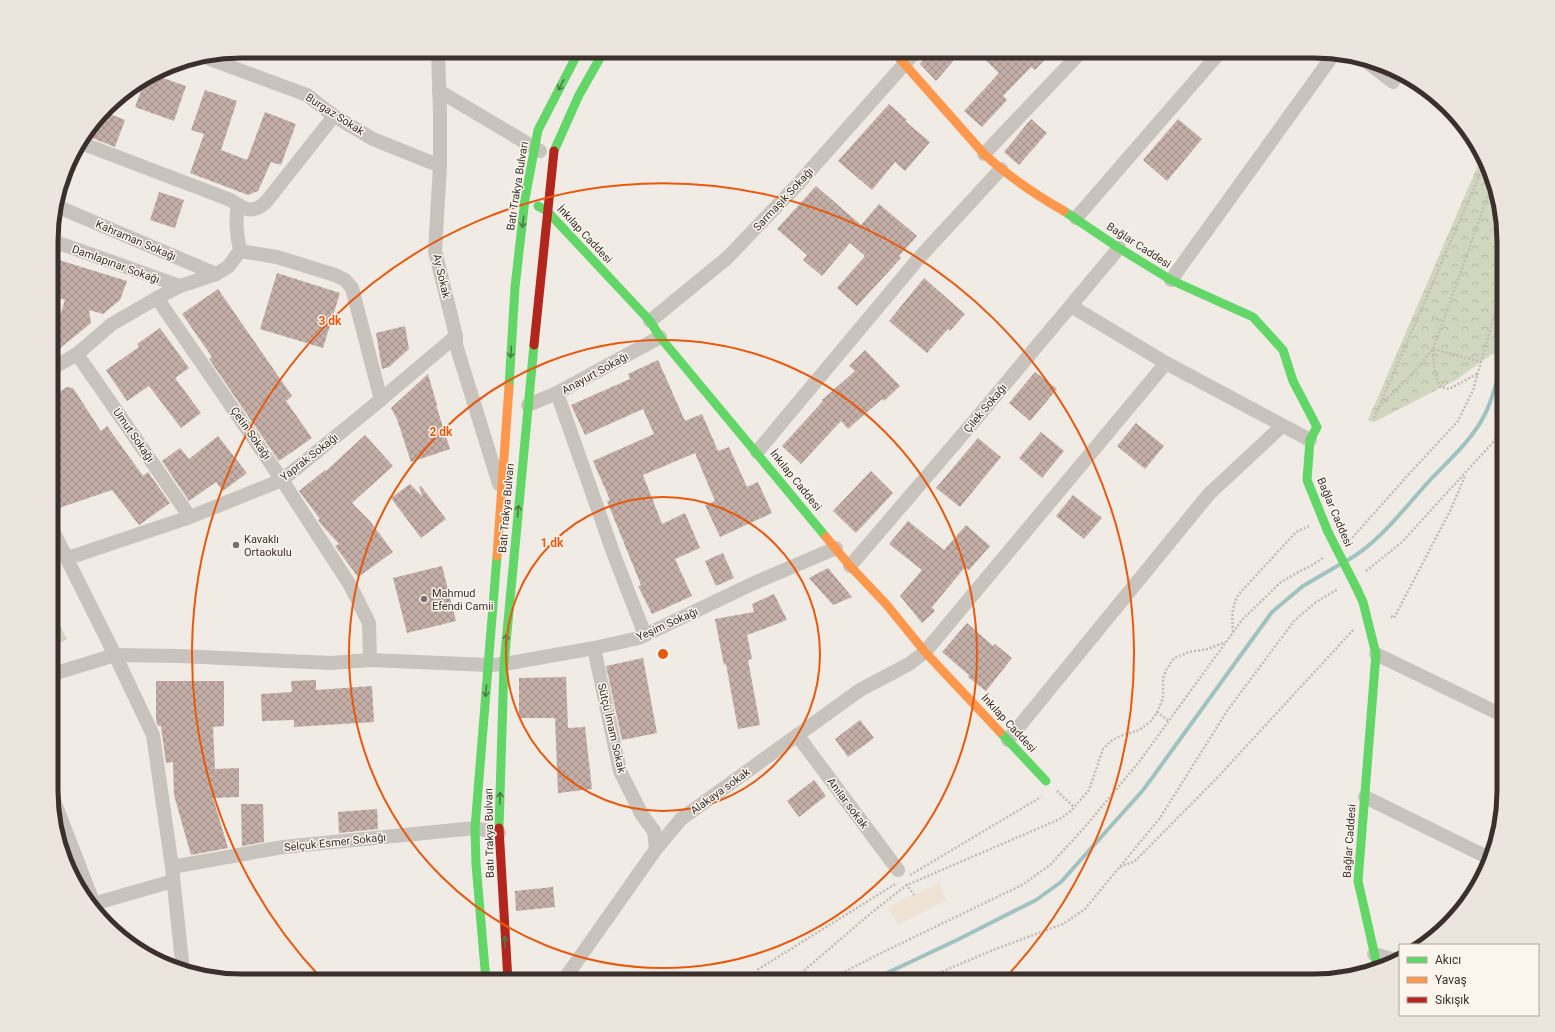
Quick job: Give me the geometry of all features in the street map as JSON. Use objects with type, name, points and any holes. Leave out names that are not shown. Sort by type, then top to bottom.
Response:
[{"type":"street","name":"Ay Sokak","points":[[438,58],[440,166],[435,251],[456,336],[456,345],[502,494]]},
{"type":"street","name":"Batı Trakya Bulvarı","points":[[485,974],[476,864],[475,828],[502,494],[515,287],[525,199],[538,130],[575,58]]},
{"type":"street","name":"Batı Trakya Bulvarı","points":[[508,974],[499,833],[504,664],[552,159],[553,152],[579,95],[600,58]]},
{"type":"street","name":"Bağlar Caddesi","points":[[899,58],[984,154],[1001,169],[1048,202],[1076,218],[1119,248],[1171,280],[1253,317],[1283,350],[1293,381],[1317,427],[1310,440],[1307,480],[1328,532],[1363,602],[1376,654],[1358,881],[1375,959]]},
{"type":"street","name":"Sarmaşık Sokağı","points":[[650,321],[727,258],[798,184],[910,58]]},
{"type":"street","points":[[984,154],[1075,58]]},
{"type":"street","points":[[1076,218],[1215,58]]},
{"type":"street","points":[[1171,280],[1331,59]]},
{"type":"street","name":"Burgaz Sokak","points":[[214,61],[307,95],[334,116],[373,139],[440,166]]},
{"type":"street","points":[[1376,69],[1393,82]]},
{"type":"street","points":[[439,91],[552,159]]},
{"type":"street","points":[[86,145],[228,199],[250,210],[258,210],[334,116]]},
{"type":"street","points":[[757,452],[919,258],[1001,169]]},
{"type":"street","name":"İnkılap Caddesi","points":[[525,199],[547,211],[650,321],[660,337],[757,452],[850,566],[886,604],[925,652],[1046,781]]},
{"type":"street","points":[[58,364],[77,354],[112,324],[157,298],[180,286],[216,274],[228,267],[240,251],[236,231],[238,204]]},
{"type":"street","name":"Kahraman Sokağı","points":[[61,208],[216,274]]},
{"type":"street","name":"Damlapınar Sokağı","points":[[58,243],[180,286]]},
{"type":"street","name":"Çilek Sokağı","points":[[850,566],[1119,248]]},
{"type":"street","points":[[240,251],[276,257],[335,275],[344,280],[352,288],[381,400]]},
{"type":"street","name":"Çetin Sokağı","points":[[157,298],[282,480],[350,585],[369,623],[370,660]]},
{"type":"street","points":[[1071,306],[1166,363],[1310,440]]},
{"type":"street","name":"Yaprak Sokağı","points":[[68,558],[190,517],[282,480],[381,400],[456,336]]},
{"type":"street","name":"Anayurt Sokağı","points":[[528,405],[557,393],[660,337]]},
{"type":"street","name":"Umut Sokağı","points":[[77,354],[190,517]]},
{"type":"street","name":"Alakaya sokak","points":[[567,974],[656,849],[681,820],[860,690],[909,664],[925,652],[1166,363]]},
{"type":"street","points":[[557,393],[614,555],[645,635]]},
{"type":"street","points":[[1008,740],[1209,494],[1282,426]]},
{"type":"street","points":[[58,540],[116,655],[153,735],[172,867],[182,964]]},
{"type":"street","name":"Yeşim Sokağı","points":[[58,672],[116,655],[179,656],[331,663],[370,660],[504,664],[594,648],[639,638],[752,584],[836,548]]},
{"type":"street","name":"Sütçü İmam Sokak","points":[[594,648],[620,771],[642,815],[654,831],[656,849]]},
{"type":"street","points":[[1376,654],[1497,713]]},
{"type":"street","name":"Anılar sokak","points":[[798,735],[902,874]]},
{"type":"street","points":[[1365,797],[1485,856]]},
{"type":"street","points":[[60,817],[90,895]]},
{"type":"street","name":"Selçuk Esmer Sokağı","points":[[172,867],[284,847],[475,828],[499,833]]},
{"type":"street","points":[[97,903],[173,881]]},
{"type":"street","points":[[1375,959],[1385,960]]},
{"type":"path","points":[[1374,418],[1482,169]]},
{"type":"path","points":[[1378,408],[1413,373],[1433,349],[1490,190]]},
{"type":"path","points":[[1347,542],[1458,421],[1473,390],[1497,306]]},
{"type":"path","points":[[1432,317],[1443,321]]},
{"type":"path","points":[[1433,349],[1481,362]]},
{"type":"path","points":[[1433,349],[1437,382],[1444,389],[1449,389],[1477,374]]},
{"type":"path","points":[[1365,571],[1402,542],[1497,437]]},
{"type":"path","points":[[1391,616],[1394,618],[1450,511],[1466,473]]},
{"type":"path","points":[[1233,632],[1232,613],[1239,594],[1296,532],[1311,525]]},
{"type":"path","points":[[840,974],[1022,885],[1050,865],[1114,793],[1169,722],[1242,620],[1281,582],[1312,566],[1327,555]]},
{"type":"path","points":[[936,974],[993,950],[1063,924],[1085,909],[1160,818],[1227,712],[1294,621],[1316,602],[1341,587]]},
{"type":"path","points":[[1119,868],[1135,861],[1216,780],[1366,616]]},
{"type":"path","points":[[800,974],[871,913],[907,885],[1060,819],[1072,811],[1089,790],[1103,749],[1111,741],[1135,731],[1150,722],[1157,712],[1163,698],[1166,670],[1174,658],[1189,652],[1208,649],[1226,642]]},
{"type":"path","points":[[1157,712],[1169,722]]},
{"type":"path","points":[[1054,789],[1074,807]]},
{"type":"path","points":[[756,974],[757,970],[902,874],[1047,793]]},
{"type":"path","points":[[902,874],[914,895]]},
{"type":"green space","points":[[1479,163],[1491,194],[1497,229],[1497,355],[1492,354],[1456,380],[1374,422],[1368,420]]},
{"type":"green space","points":[[58,622],[67,639],[58,644]]},
{"type":"shaded area","points":[[939,883],[947,900],[898,925],[888,907]]},
{"type":"building","points":[[925,58],[956,58],[936,81],[920,64]]},
{"type":"building","points":[[983,58],[1046,58],[1035,70],[1031,67],[1003,96],[1007,100],[982,127],[964,111],[999,73]]},
{"type":"building","points":[[160,77],[186,86],[174,121],[135,107],[142,87]]},
{"type":"building","points":[[205,90],[237,101],[221,150],[247,160],[265,112],[296,124],[281,165],[271,162],[258,191],[248,195],[190,173],[204,134],[191,130]]},
{"type":"building","points":[[889,104],[907,120],[905,121],[930,142],[905,171],[895,162],[872,190],[838,161]]},
{"type":"building","points":[[110,114],[125,120],[115,147],[90,137],[103,120]]},
{"type":"building","points":[[1031,119],[1047,133],[1019,165],[1004,152]]},
{"type":"building","points":[[1178,119],[1202,139],[1167,181],[1143,160]]},
{"type":"building","points":[[816,186],[861,225],[879,204],[917,236],[899,256],[901,258],[857,306],[837,288],[865,256],[850,243],[822,276],[803,260],[807,255],[777,229]]},
{"type":"building","points":[[159,192],[184,200],[175,228],[150,220]]},
{"type":"building","points":[[59,260],[127,281],[120,300],[103,314],[89,310],[91,323],[58,350],[58,322],[65,300],[58,298]]},
{"type":"building","points":[[277,273],[340,293],[323,348],[260,329]]},
{"type":"building","points":[[924,278],[965,314],[950,331],[948,329],[927,353],[889,321]]},
{"type":"building","points":[[218,289],[292,396],[286,401],[312,438],[279,461],[209,359],[212,357],[182,314]]},
{"type":"building","points":[[405,326],[409,349],[389,367],[382,369],[376,333]]},
{"type":"building","points":[[160,328],[189,368],[175,378],[201,413],[181,428],[149,386],[127,401],[106,370],[139,347],[137,344]]},
{"type":"building","points":[[865,350],[900,386],[884,401],[882,399],[848,429],[841,421],[801,464],[782,446],[823,401],[822,400],[855,371],[849,366]]},
{"type":"building","points":[[658,360],[685,421],[702,414],[718,451],[729,447],[747,487],[758,482],[772,513],[720,537],[705,505],[715,501],[695,453],[643,475],[662,524],[685,513],[700,548],[675,559],[692,596],[652,614],[638,586],[641,585],[607,501],[610,500],[593,461],[654,434],[643,409],[585,435],[571,405],[630,379],[628,374]]},
{"type":"building","points":[[1035,372],[1057,389],[1030,421],[1009,403]]},
{"type":"building","points":[[428,374],[450,449],[411,462],[397,419],[391,408]]},
{"type":"building","points":[[66,387],[73,388],[101,431],[107,426],[143,476],[148,472],[170,503],[139,525],[112,490],[58,508],[58,394]]},
{"type":"building","points":[[1136,423],[1164,446],[1145,469],[1117,446]]},
{"type":"building","points":[[1041,432],[1064,451],[1042,478],[1019,458]]},
{"type":"building","points":[[365,435],[393,466],[352,503],[370,521],[393,552],[358,577],[335,546],[339,544],[320,523],[318,520],[320,519],[299,491],[325,470],[326,471]]},
{"type":"building","points":[[218,436],[247,473],[223,491],[216,482],[189,501],[162,461],[180,448],[189,459]]},
{"type":"building","points":[[978,438],[1001,457],[960,507],[936,488]]},
{"type":"building","points":[[871,471],[893,493],[856,533],[833,511]]},
{"type":"building","points":[[410,484],[423,497],[419,487],[421,486],[446,519],[421,538],[391,498]]},
{"type":"building","points":[[1073,495],[1102,518],[1084,539],[1056,516]]},
{"type":"building","points":[[908,521],[944,550],[966,525],[990,546],[969,570],[965,567],[932,607],[935,611],[922,623],[900,596],[922,570],[889,544]]},
{"type":"building","points":[[723,553],[734,578],[716,586],[705,561]]},
{"type":"building","name":"Mahmud Efendi Camii","points":[[442,566],[456,621],[407,633],[393,578]]},
{"type":"building","points":[[828,568],[852,597],[833,605],[809,578]]},
{"type":"building","points":[[774,594],[787,620],[747,635],[752,659],[748,660],[760,725],[738,729],[726,664],[724,665],[715,619],[754,612],[752,604]]},
{"type":"building","points":[[967,623],[993,646],[995,644],[1012,658],[986,691],[968,677],[969,675],[942,652]]},
{"type":"building","points":[[643,658],[657,733],[622,740],[606,666]]},
{"type":"building","points":[[566,677],[568,728],[585,727],[592,789],[558,793],[555,718],[519,718],[519,678]]},
{"type":"building","points":[[316,680],[316,690],[372,686],[374,722],[294,727],[294,720],[262,721],[261,694],[292,692],[291,681]]},
{"type":"building","points":[[156,681],[224,681],[224,726],[213,727],[215,769],[239,768],[239,797],[213,798],[228,848],[191,855],[174,795],[173,762],[166,763],[161,726],[158,726],[156,721]]},
{"type":"building","points":[[860,720],[874,738],[848,757],[835,739]]},
{"type":"building","points":[[814,780],[826,796],[799,817],[787,801]]},
{"type":"building","points":[[241,804],[263,804],[264,842],[242,846]]},
{"type":"building","points":[[377,809],[378,829],[339,833],[338,812]]},
{"type":"building","points":[[553,887],[555,907],[516,911],[515,891]]},
{"type":"waterway","points":[[1348,560],[1371,544],[1382,534],[1473,434],[1484,416],[1497,382]]},
{"type":"waterway","points":[[885,974],[1036,900],[1061,882],[1144,789],[1272,612],[1303,586],[1339,565]]},
{"type":"traffic: fast","points":[[509,387],[515,287],[525,199],[538,130],[575,58]]},
{"type":"traffic: fast","points":[[554,151],[579,95],[600,58]]},
{"type":"traffic: fast","points":[[538,206],[547,211],[650,321],[660,337],[826,537]]},
{"type":"traffic: fast","points":[[1064,211],[1119,248],[1171,280],[1253,317],[1283,350],[1293,381],[1317,427],[1310,440],[1307,480],[1328,532]]},
{"type":"traffic: fast","points":[[499,828],[504,664],[534,345]]},
{"type":"traffic: fast","points":[[1328,532],[1356,587]]},
{"type":"traffic: fast","points":[[485,974],[476,864],[475,828],[497,556]]},
{"type":"traffic: fast","points":[[1356,587],[1363,602],[1376,654],[1358,881],[1376,963]]},
{"type":"traffic: fast","points":[[1000,732],[1046,781]]},
{"type":"traffic: slow","points":[[899,58],[984,154],[1022,185],[1064,211]]},
{"type":"traffic: slow","points":[[497,556],[509,387]]},
{"type":"traffic: slow","points":[[826,537],[850,566],[886,604],[925,652],[1000,732]]},
{"type":"traffic: jam","points":[[534,345],[554,151]]},
{"type":"traffic: jam","points":[[499,828],[508,974]]},
{"type":"place","name":"Kavaklı Ortaokulu","points":[[236,545]]},
{"type":"place","name":"Mahmud Efendi Camii","points":[[424,599]]}]
